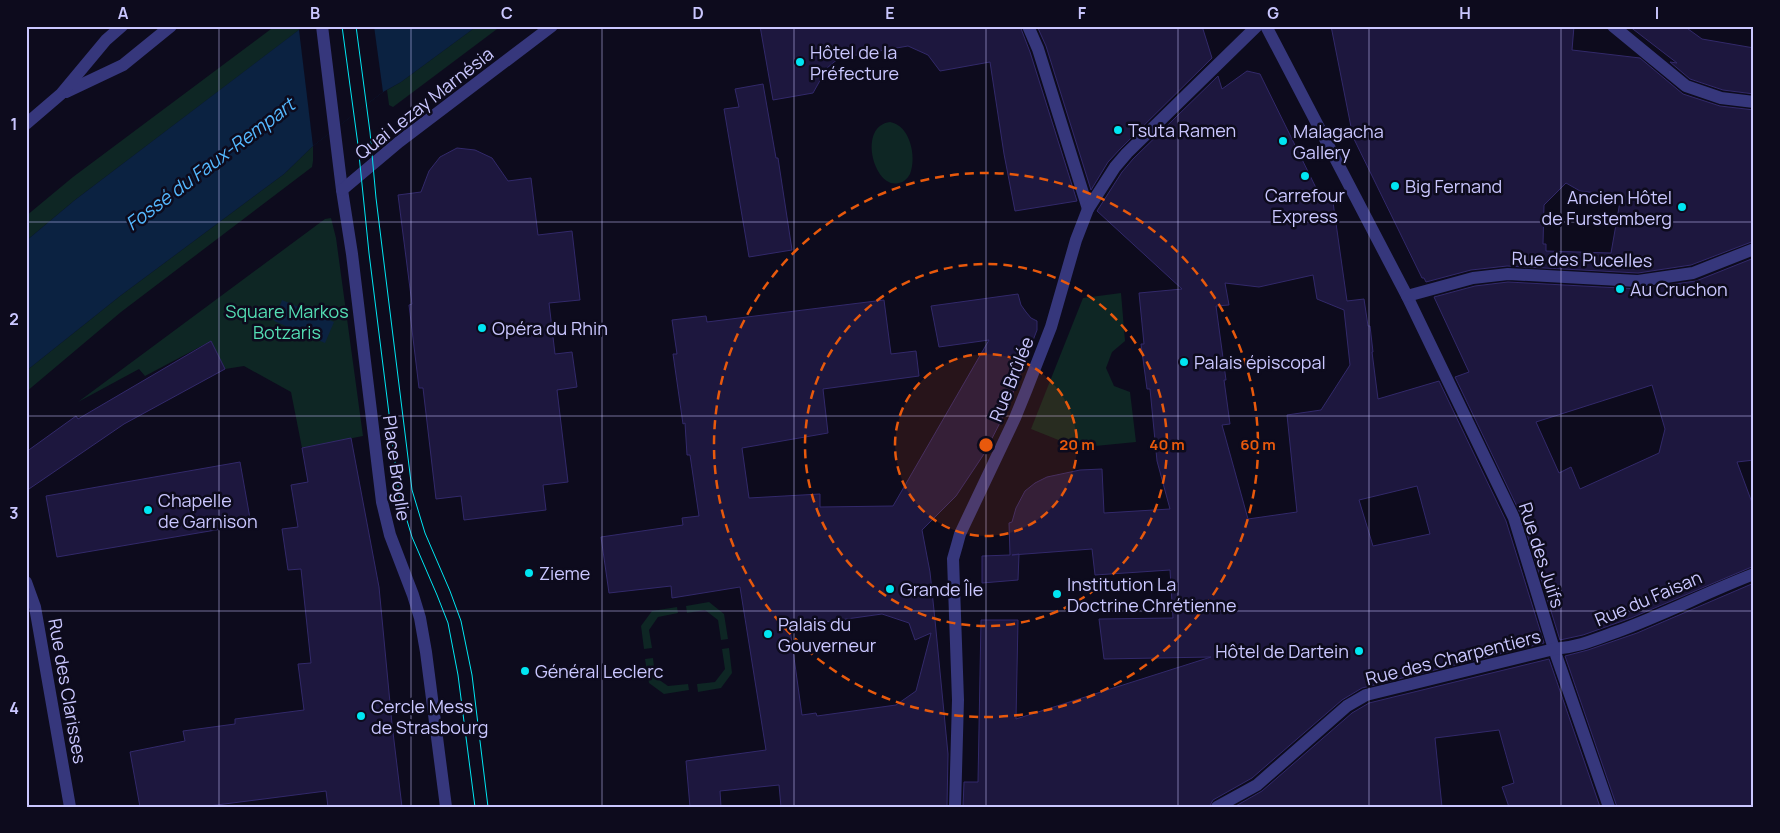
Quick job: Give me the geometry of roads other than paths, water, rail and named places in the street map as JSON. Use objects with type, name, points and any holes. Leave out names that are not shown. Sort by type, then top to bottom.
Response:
[{"type":"street","points":[[26,124],[61,94],[106,40],[122,26]]},
{"type":"street","points":[[61,94],[124,65],[172,26]]},
{"type":"street","name":"Place Broglie","points":[[322,26],[382,502],[390,535],[420,618],[446,807]]},
{"type":"street","name":"Quai Lezay Marnésia","points":[[342,190],[400,142],[552,26]]},
{"type":"street","points":[[1028,26],[1038,49],[1088,209]]},
{"type":"street","name":"Rue Brûlée","points":[[955,807],[958,700],[953,559],[960,534],[1026,391],[1050,327],[1088,209],[1115,166],[1127,153],[1257,26]]},
{"type":"street","name":"Rue des Juifs","points":[[1266,26],[1407,296],[1514,518],[1554,649],[1609,807]]},
{"type":"street","points":[[1613,26],[1686,86],[1721,98],[1754,102]]},
{"type":"street","name":"Rue des Pucelles","points":[[1407,296],[1473,278],[1508,274],[1638,281],[1693,273],[1754,249]]},
{"type":"street","name":"Rue du Faisan","points":[[1554,649],[1576,647],[1643,622],[1720,587],[1754,574]]},
{"type":"street","name":"Rue des Clarisses","points":[[26,582],[35,607],[70,807]]},
{"type":"street","name":"Rue des Charpentiers","points":[[1217,807],[1257,786],[1347,706],[1366,696],[1554,649]]},
{"type":"water","name":"Fossé du Faux-Rempart","points":[[304,26],[477,26],[401,82],[383,92],[313,146],[284,174],[120,296],[26,371],[26,241],[75,200]]},
{"type":"water","points":[[282,300],[334,322],[325,343],[274,321]]},
{"type":"tram line","points":[[342,26],[399,494],[412,537],[448,623],[458,675],[475,807]]},
{"type":"tram line","points":[[356,26],[412,490],[425,533],[461,621],[472,675],[488,807]]},
{"type":"place","name":"Hôtel de la Préfecture","points":[[800,62]]},
{"type":"place","name":"Tsuta Ramen","points":[[1118,130]]},
{"type":"place","name":"Malagacha Gallery","points":[[1283,141]]},
{"type":"place","name":"Carrefour Express","points":[[1305,176]]},
{"type":"place","name":"Big Fernand","points":[[1395,186]]},
{"type":"place","name":"Ancien Hôtel de Furstemberg","points":[[1682,207]]},
{"type":"place","name":"Au Cruchon","points":[[1620,289]]},
{"type":"place","name":"Opéra du Rhin","points":[[482,328]]},
{"type":"place","name":"Palais épiscopal","points":[[1184,362]]},
{"type":"place","name":"Chapelle de Garnison","points":[[148,510]]},
{"type":"place","name":"Zieme","points":[[529,573]]},
{"type":"place","name":"Grande Île","points":[[890,589]]},
{"type":"place","name":"Institution La Doctrine Chrétienne","points":[[1057,594]]},
{"type":"place","name":"Palais du Gouverneur","points":[[768,634]]},
{"type":"place","name":"Hôtel de Dartein","points":[[1359,651]]},
{"type":"place","name":"Général Leclerc","points":[[525,671]]},
{"type":"place","name":"Cercle Mess de Strasbourg","points":[[361,716]]},
{"type":"park label","name":"Square Markos Botzaris","points":[[287,321]]}]
